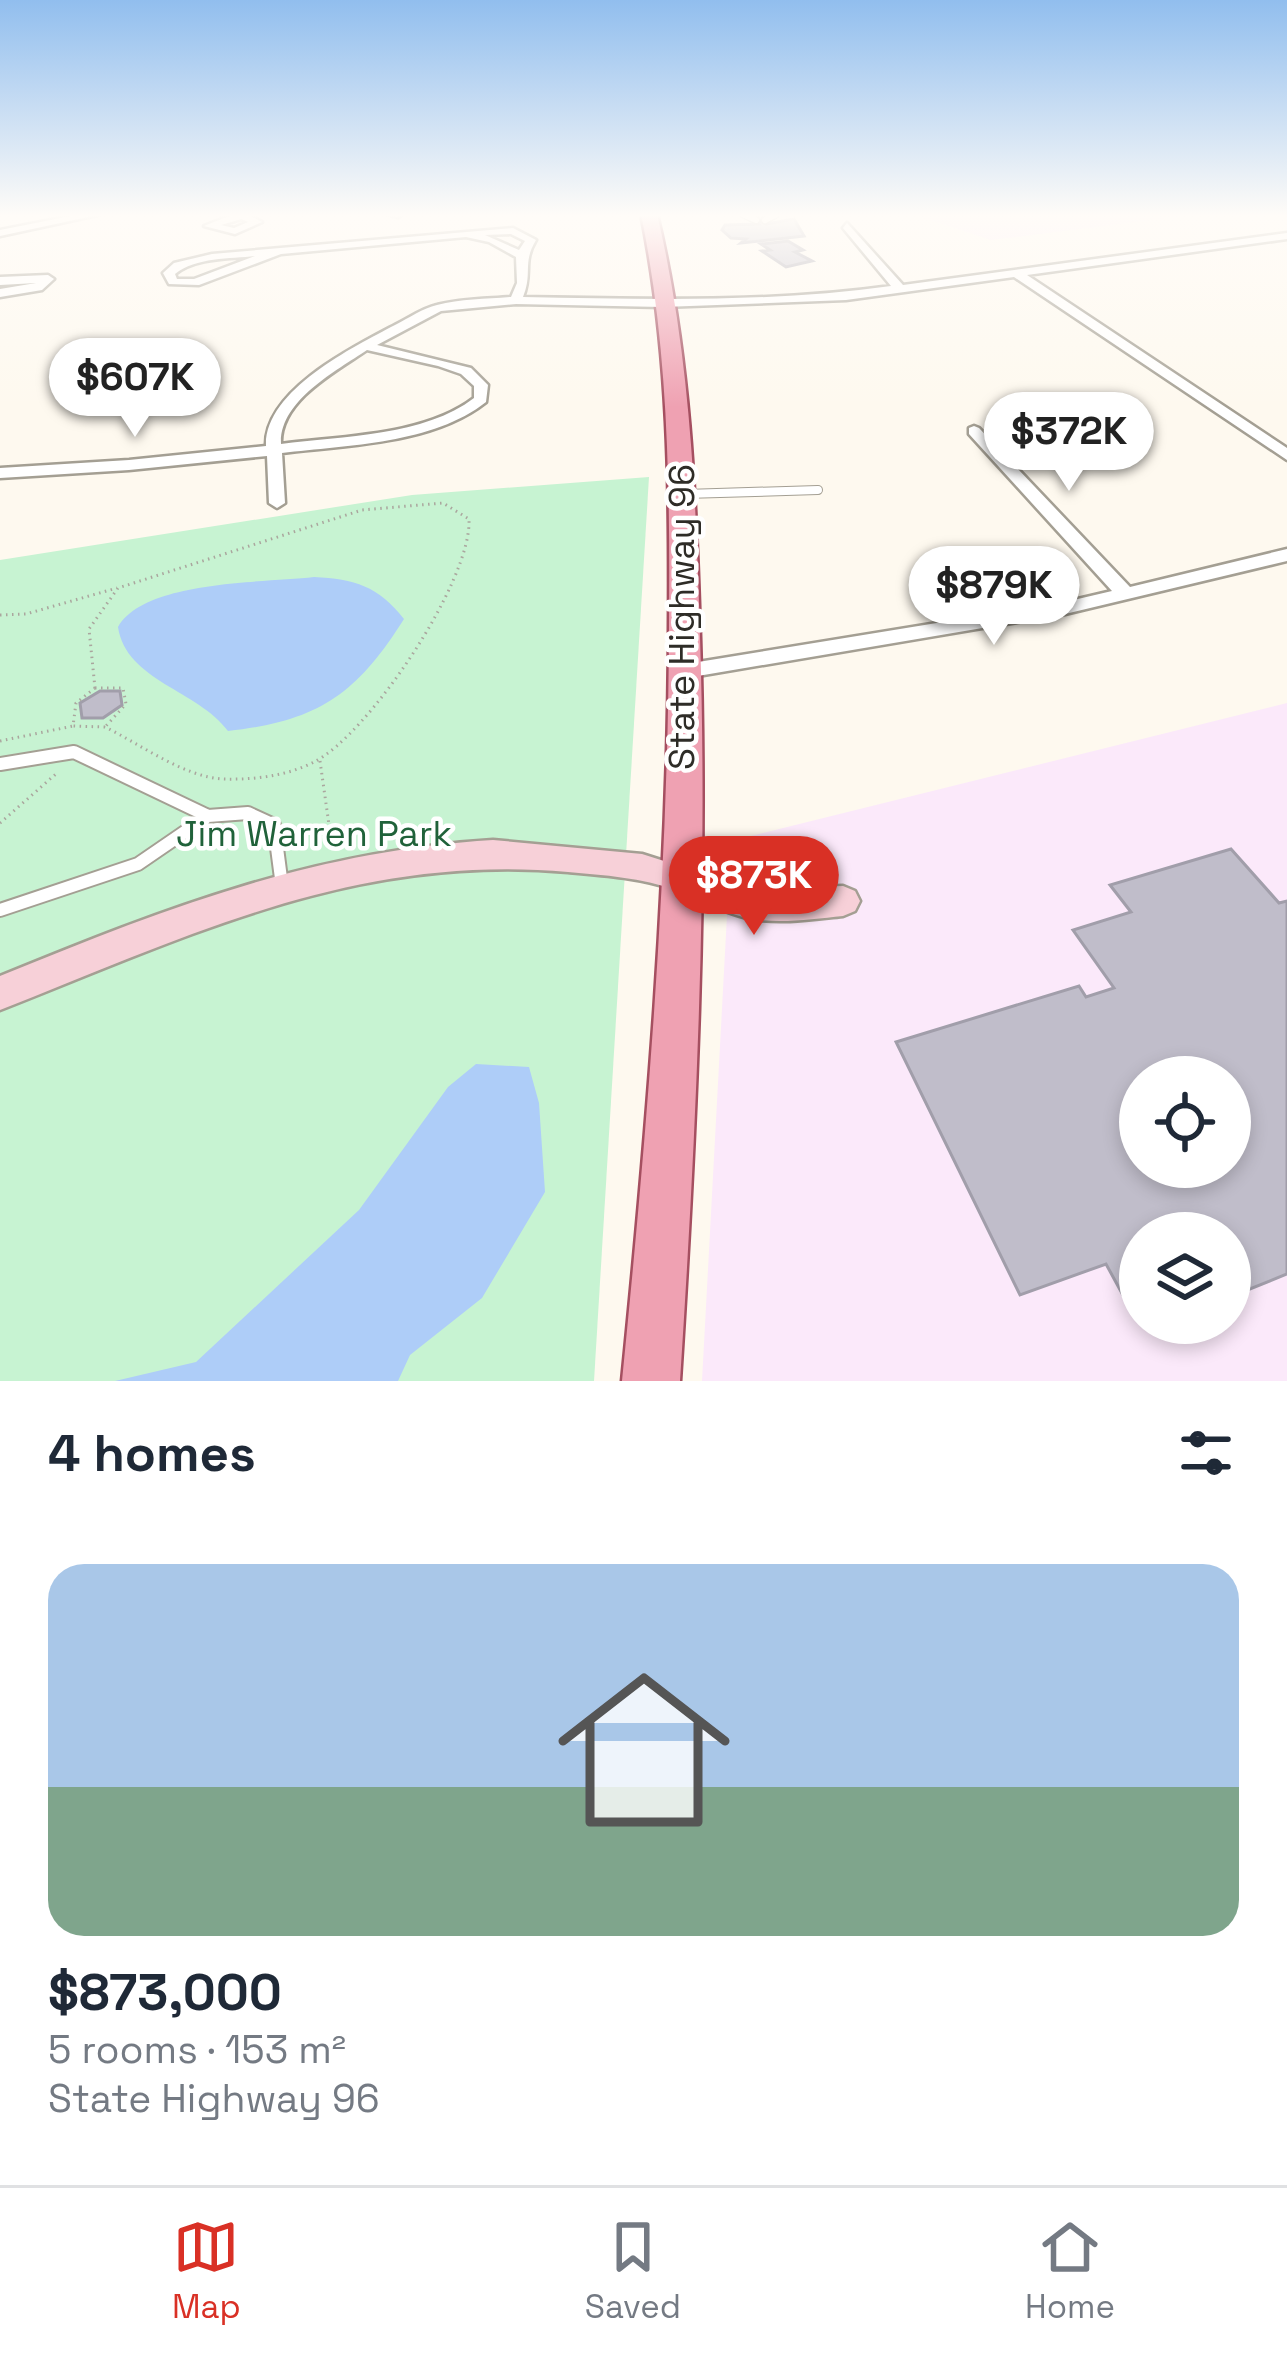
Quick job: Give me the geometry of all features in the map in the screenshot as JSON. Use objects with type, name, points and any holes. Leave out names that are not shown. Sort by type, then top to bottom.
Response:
[{"type":"main road","name":"State Highway 96","points":[[651,1381],[680,877],[686,671],[680,434],[659,278]]},
{"type":"street","points":[[171,278],[195,283],[207,278]]},
{"type":"street","points":[[516,300],[523,278]]},
{"type":"street","points":[[890,278],[900,290]]},
{"type":"street","points":[[277,502],[273,430],[293,401],[318,376],[418,314],[516,300],[663,303],[900,290],[992,278]]},
{"type":"street","points":[[1024,278],[1287,455]]},
{"type":"street","points":[[0,280],[48,279],[38,287],[0,293]]},
{"type":"street","points":[[0,473],[211,462],[413,432],[461,417],[481,399],[481,385],[466,371],[365,346]]},
{"type":"street","points":[[974,431],[1125,593]]},
{"type":"street","points":[[686,671],[1065,608],[1287,555]]},
{"type":"street","points":[[0,993],[192,915],[365,864],[467,855],[565,857],[680,877],[752,904],[843,901]]},
{"type":"lane","points":[[682,495],[818,490]]},
{"type":"lane","points":[[0,764],[70,752],[208,816],[248,813],[274,825],[282,886]]},
{"type":"lane","points":[[0,910],[124,869],[190,836],[208,816]]},
{"type":"path","points":[[0,615],[118,588],[362,510],[417,501],[461,510],[469,519],[470,540],[441,613],[384,692],[320,759],[286,774],[223,779],[201,776],[105,728],[73,726],[0,741]]},
{"type":"path","points":[[95,688],[89,628],[118,588]]},
{"type":"path","points":[[73,726],[76,703],[95,688],[123,688],[126,704],[105,728]]},
{"type":"path","points":[[0,823],[50,784],[87,727]]},
{"type":"path","points":[[320,759],[332,846]]},
{"type":"shaded area","points":[[1287,703],[1287,1381],[702,1381],[731,841]]},
{"type":"green space","name":"Jim Warren Park","points":[[649,477],[594,1381],[0,1381],[0,560],[412,495]]},
{"type":"water","points":[[314,577],[365,586],[404,619],[351,685],[332,700],[287,720],[228,731],[134,660],[118,627],[132,612],[178,592]]},
{"type":"water","points":[[476,1064],[529,1067],[539,1103],[545,1192],[482,1298],[410,1355],[398,1381],[115,1381],[196,1362],[359,1210],[448,1087]]},
{"type":"building","points":[[100,691],[120,691],[122,705],[103,718],[82,718],[80,703]]},
{"type":"building","points":[[1231,849],[1279,903],[1287,901],[1287,1274],[1251,1289],[1251,1212],[1119,1212],[1119,1288],[1106,1264],[1020,1295],[896,1042],[1079,986],[1086,997],[1114,988],[1073,930],[1131,912],[1110,885]]}]
